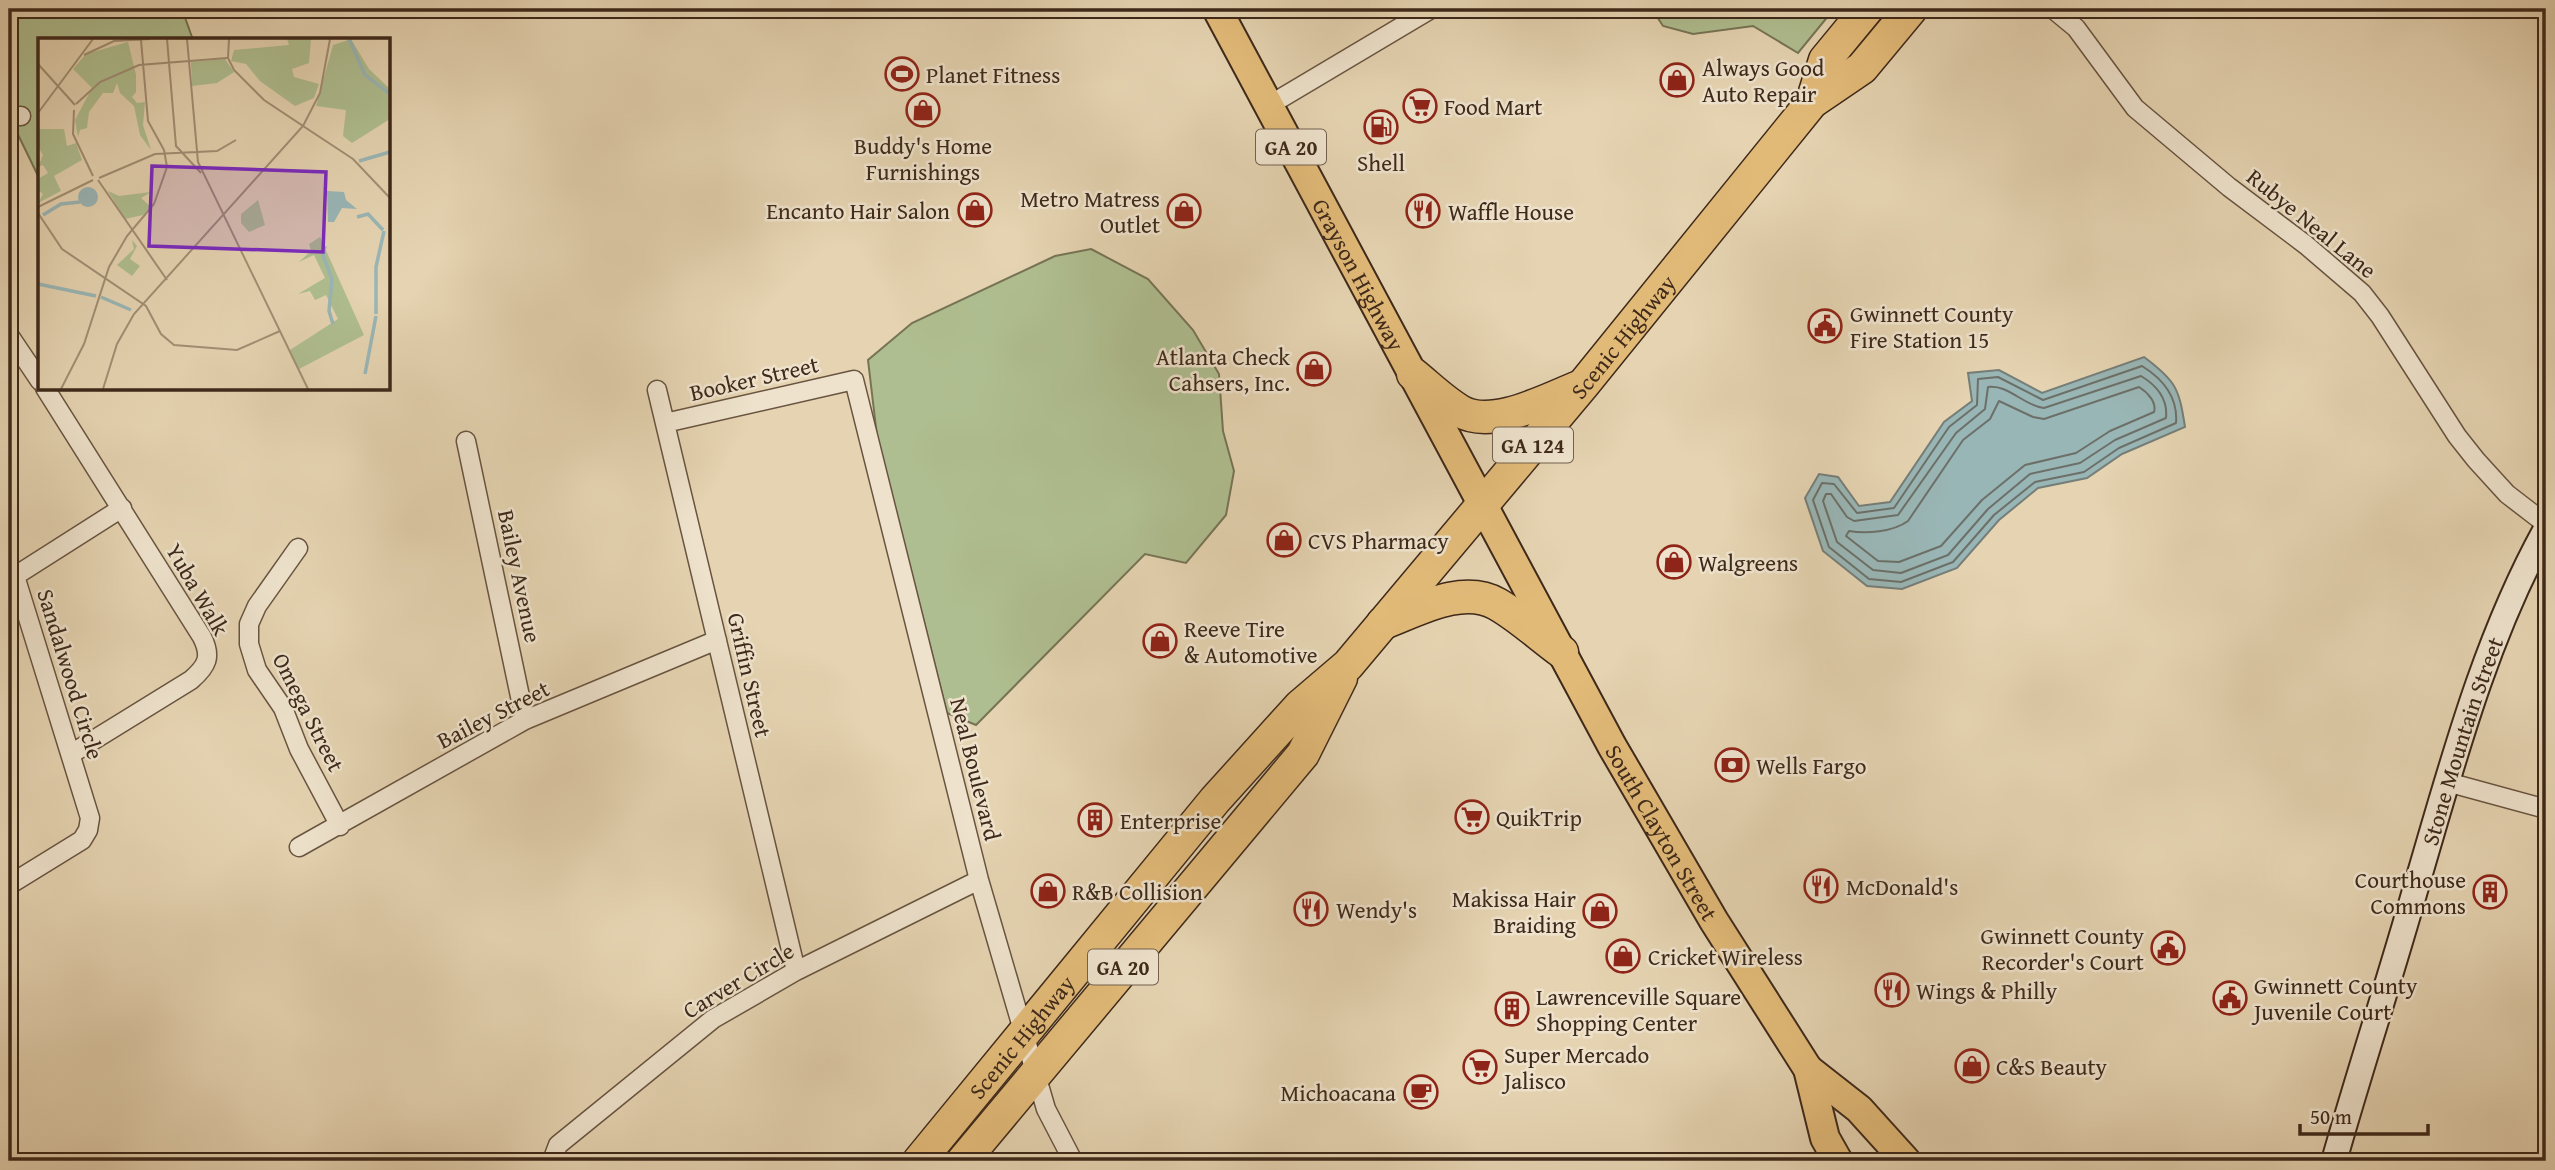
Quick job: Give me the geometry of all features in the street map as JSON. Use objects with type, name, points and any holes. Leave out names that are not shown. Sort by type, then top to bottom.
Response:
[{"type":"highway","name":"Scenic Highway","points":[[1812,102],[1825,60],[1867,9]]},
{"type":"highway","name":"Scenic Highway","points":[[919,1161],[1256,754],[1300,706],[1348,665],[1583,385],[1812,102],[1861,68],[1911,9]]},
{"type":"highway","points":[[1413,374],[1462,413],[1487,418],[1506,415],[1583,385]]},
{"type":"highway","points":[[1382,623],[1451,599],[1478,598],[1497,604],[1562,652]]},
{"type":"highway","name":"Scenic Highway","points":[[963,1161],[1303,754],[1348,665]]},
{"type":"main road","name":"Grayson Highway","points":[[1217,9],[1483,504]]},
{"type":"main road","name":"South Clayton Street","points":[[1483,504],[1666,841],[1808,1069],[1825,1138],[1838,1161]]},
{"type":"main road","name":"Stone Mountain Street","points":[[2334,1161],[2467,715],[2506,609],[2546,527]]},
{"type":"main road","points":[[1808,1069],[1859,1109],[1901,1158]]},
{"type":"street","points":[[1268,106],[1431,9]]},
{"type":"street","name":"Rubye Neal Lane","points":[[2053,9],[2076,28],[2135,108],[2229,187],[2306,244],[2362,293],[2469,452],[2507,494],[2546,527]]},
{"type":"street","points":[[9,335],[38,378]]},
{"type":"street","name":"Booker Street","points":[[665,423],[854,380]]},
{"type":"street","name":"Neal Boulevard","points":[[854,380],[979,880],[1046,1110],[1073,1161]]},
{"type":"street","points":[[46,390],[122,508]]},
{"type":"street","name":"Griffin Street","points":[[657,390],[796,971]]},
{"type":"street","name":"Bailey Avenue","points":[[466,441],[525,720]]},
{"type":"street","name":"Sandalwood Circle","points":[[9,885],[82,839],[88,830],[90,818],[15,576],[122,508]]},
{"type":"street","name":"Yuba Walk","points":[[71,754],[191,680],[203,670],[209,659],[202,637],[122,508]]},
{"type":"street","name":"Omega Street","points":[[298,548],[257,606],[249,624],[249,644],[257,670],[283,708],[299,749],[340,826]]},
{"type":"street","name":"Bailey Street","points":[[299,846],[340,826],[525,720],[717,640]]},
{"type":"street","points":[[2447,782],[2546,809]]},
{"type":"street","name":"Carver Circle","points":[[552,1161],[558,1145],[713,1019],[796,971],[979,880]]},
{"type":"green space","points":[[9,9],[182,9],[192,38],[38,38],[38,176],[9,116]]},
{"type":"green space","points":[[1652,9],[1834,9],[1798,53],[1753,26],[1693,34],[1663,26]]},
{"type":"green space","points":[[1091,249],[1148,279],[1193,330],[1219,374],[1223,431],[1234,471],[1226,515],[1186,563],[1145,554],[976,725],[947,713],[877,436],[868,360],[912,323],[1055,256]]},
{"type":"water","points":[[2144,357],[2174,386],[2181,403],[2185,427],[2122,454],[2087,478],[2038,488],[1999,520],[1957,568],[1902,589],[1867,586],[1823,551],[1805,498],[1819,474],[1838,477],[1859,506],[1890,502],[1944,422],[1972,401],[1968,373],[1999,370],[2042,393]]},
{"type":"place","name":"Planet Fitness","points":[[902,74]]},
{"type":"place","name":"Always Good Auto Repair","points":[[1677,80]]},
{"type":"place","name":"Food Mart","points":[[1420,106]]},
{"type":"place","name":"Buddy's Home Furnishings","points":[[923,110]]},
{"type":"place","name":"Shell","points":[[1381,127]]},
{"type":"place","name":"Encanto Hair Salon","points":[[975,210]]},
{"type":"place","name":"Metro Matress Outlet","points":[[1184,211]]},
{"type":"place","name":"Waffle House","points":[[1423,211]]},
{"type":"place","name":"Gwinnett County Fire Station 15","points":[[1825,326]]},
{"type":"place","name":"Atlanta Check Cahsers, Inc.","points":[[1314,369]]},
{"type":"place","name":"CVS Pharmacy","points":[[1284,540]]},
{"type":"place","name":"Walgreens","points":[[1674,562]]},
{"type":"place","name":"Reeve Tire & Automotive","points":[[1160,641]]},
{"type":"place","name":"Wells Fargo","points":[[1732,765]]},
{"type":"place","name":"QuikTrip","points":[[1472,817]]},
{"type":"place","name":"Enterprise","points":[[1095,820]]},
{"type":"place","name":"McDonald's","points":[[1821,886]]},
{"type":"place","name":"R&B Collision","points":[[1048,891]]},
{"type":"place","name":"Courthouse Commons","points":[[2490,892]]},
{"type":"place","name":"Wendy's","points":[[1311,909]]},
{"type":"place","name":"Makissa Hair Braiding","points":[[1600,911]]},
{"type":"place","name":"Gwinnett County Recorder's Court","points":[[2168,948]]},
{"type":"place","name":"Cricket Wireless","points":[[1623,956]]},
{"type":"place","name":"Wings & Philly","points":[[1892,990]]},
{"type":"place","name":"Gwinnett County Juvenile Court","points":[[2230,998]]},
{"type":"place","name":"Lawrenceville Square Shopping Center","points":[[1512,1009]]},
{"type":"place","name":"C&S Beauty","points":[[1972,1066]]},
{"type":"place","name":"Super Mercado Jalisco","points":[[1480,1067]]},
{"type":"place","name":"Michoacana","points":[[1421,1092]]}]
